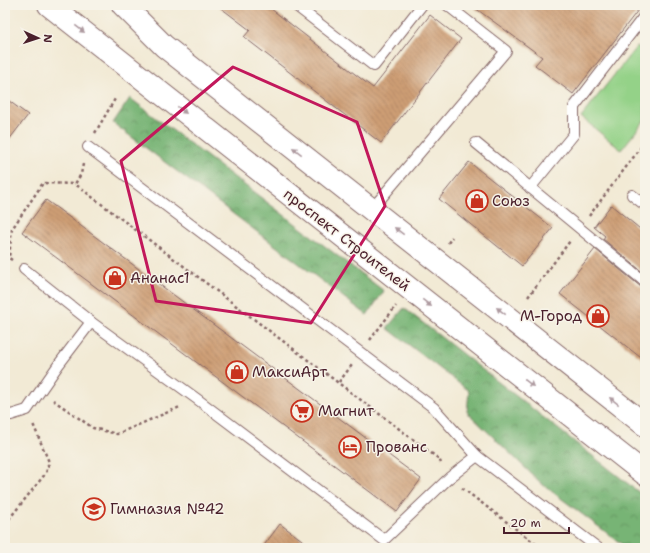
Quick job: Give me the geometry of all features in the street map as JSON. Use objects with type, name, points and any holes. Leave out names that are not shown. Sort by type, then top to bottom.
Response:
[{"type":"main road","name":"проспект Строителей","points":[[49,5],[645,474]]},
{"type":"main road","points":[[123,5],[164,46],[645,425]]},
{"type":"lane","points":[[295,5],[374,66],[422,5]]},
{"type":"lane","points":[[372,210],[506,51],[447,5]]},
{"type":"lane","points":[[530,188],[574,134],[574,107],[645,15]]},
{"type":"lane","points":[[476,143],[645,282]]},
{"type":"lane","points":[[88,147],[434,408],[477,456],[598,548]]},
{"type":"lane","points":[[632,195],[645,205]]},
{"type":"lane","points":[[24,269],[90,322],[197,399],[384,540],[449,478],[477,456]]},
{"type":"lane","points":[[5,414],[12,415],[27,410],[90,322]]},
{"type":"path","points":[[99,127],[115,99]]},
{"type":"path","points":[[75,184],[80,174],[88,147]]},
{"type":"path","points":[[24,269],[9,258],[12,229],[43,183],[75,184],[439,459],[449,478],[541,548]]},
{"type":"path","points":[[382,325],[399,303]]},
{"type":"path","points":[[339,382],[361,353]]},
{"type":"path","points":[[41,391],[93,428],[117,434],[197,399]]},
{"type":"path","points":[[5,524],[46,473],[49,462],[27,410]]},
{"type":"highlighted area","points":[[233,67],[357,122],[385,206],[311,323],[156,301],[121,161]]},
{"type":"green space","points":[[637,46],[645,52],[645,120],[621,150],[581,117]]},
{"type":"green space","points":[[130,98],[384,291],[367,315],[113,123]]},
{"type":"green space","points":[[404,308],[645,497],[645,548],[627,548],[542,484],[467,412],[469,391],[387,328]]},
{"type":"building","points":[[217,5],[266,5],[373,88],[430,15],[461,39],[381,143],[244,37],[250,30]]},
{"type":"building","points":[[471,5],[642,5],[573,94],[535,65],[542,57]]},
{"type":"building","points":[[5,98],[28,115],[5,145]]},
{"type":"building","points":[[469,162],[553,228],[522,266],[439,199]]},
{"type":"building","points":[[46,200],[421,479],[397,512],[22,232]]},
{"type":"building","points":[[611,205],[645,233],[645,274],[603,239],[605,236],[594,227]]},
{"type":"building","points":[[595,249],[641,287],[645,288],[645,361],[560,294]]},
{"type":"building","points":[[280,524],[313,548],[262,548]]},
{"type":"place","name":"Союз","points":[[477,201]]},
{"type":"place","name":"Ананас1","points":[[115,278]]},
{"type":"place","name":"М-Город","points":[[598,316]]},
{"type":"place","name":"МаксиАрт","points":[[237,372]]},
{"type":"place","name":"Магнит","points":[[302,411]]},
{"type":"place","name":"Прованс","points":[[350,447]]},
{"type":"place","name":"Гимназия №42","points":[[94,509]]}]
